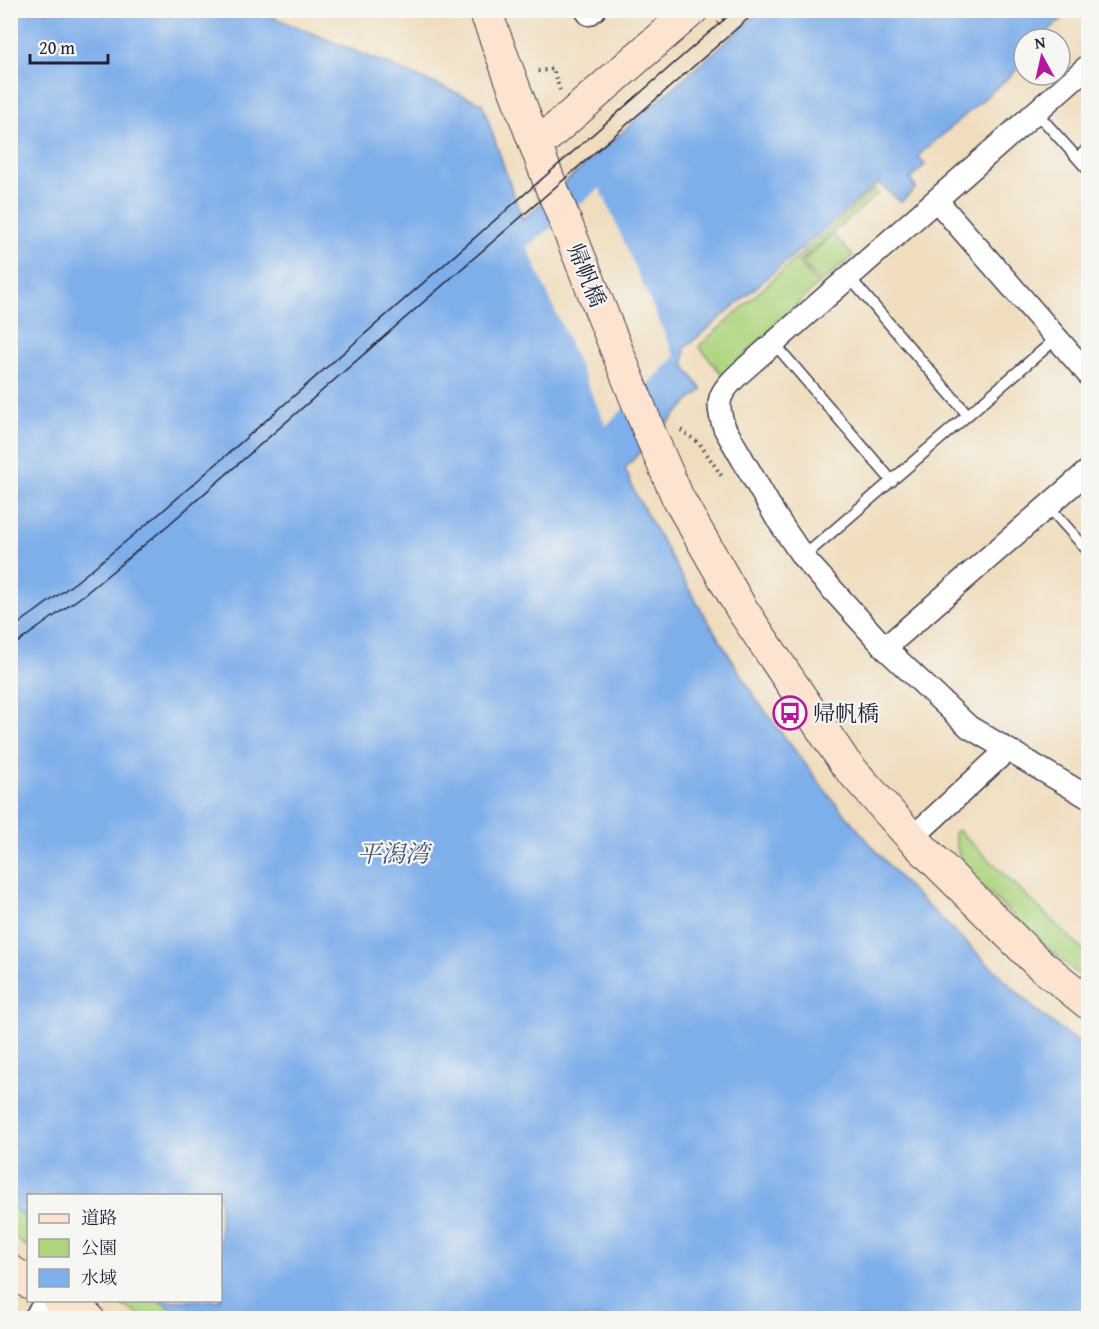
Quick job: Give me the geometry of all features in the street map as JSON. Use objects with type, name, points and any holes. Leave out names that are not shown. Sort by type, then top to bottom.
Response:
[{"type":"street","name":"帰帆橋","points":[[485,10],[549,181],[651,436],[678,498],[741,608],[845,763],[912,838],[1036,961],[1089,1003]]},
{"type":"street","points":[[586,10],[590,14],[594,10]]},
{"type":"street","points":[[536,146],[692,10]]},
{"type":"street","points":[[1089,66],[774,343],[724,389],[719,401],[720,415],[725,429],[771,507],[804,557],[885,648],[969,727],[1089,797]]},
{"type":"street","points":[[936,201],[1089,374]]},
{"type":"street","points":[[885,648],[1089,471]]},
{"type":"street","points":[[912,838],[1007,750]]},
{"type":"street","points":[[10,1271],[27,1281]]},
{"type":"street","points":[[35,1318],[45,1302]]},
{"type":"street","points":[[61,1302],[88,1318]]},
{"type":"lane","points":[[1036,112],[1089,170]]},
{"type":"lane","points":[[1078,158],[1089,148]]},
{"type":"lane","points":[[849,277],[968,416]]},
{"type":"lane","points":[[804,557],[1057,338]]},
{"type":"lane","points":[[774,343],[892,481]]},
{"type":"lane","points":[[1048,506],[1089,551]]},
{"type":"path","points":[[535,71],[553,69]]},
{"type":"green space","points":[[874,189],[878,194],[799,262],[818,284],[723,376],[699,346]]},
{"type":"green space","points":[[833,234],[853,256],[821,282],[802,262]]},
{"type":"green space","points":[[958,830],[1088,955],[1088,984],[962,869],[954,833]]},
{"type":"green space","points":[[10,1198],[27,1208],[27,1246],[11,1236]]},
{"type":"green space","points":[[117,1302],[177,1302],[204,1318],[144,1318]]},
{"type":"water","name":"平潟湾","points":[[10,11],[258,11],[482,103],[523,219],[761,11],[1078,11],[1072,15],[1069,13],[1053,27],[1012,27],[1012,74],[918,156],[925,165],[910,179],[916,188],[901,202],[878,183],[685,348],[684,365],[702,390],[625,468],[635,493],[694,598],[756,699],[831,798],[903,882],[1036,1010],[1088,1050],[1088,1318],[188,1318],[161,1302],[222,1302],[222,1194],[27,1194],[27,1218],[11,1207]]},
{"type":"pier","points":[[600,188],[675,357],[606,426],[527,247]]},
{"type":"tram line","points":[[10,630],[76,582],[158,515],[735,10]]},
{"type":"tram line","points":[[10,648],[85,594],[167,526],[758,10]]},
{"type":"place","name":"帰帆橋","points":[[790,713]]}]
